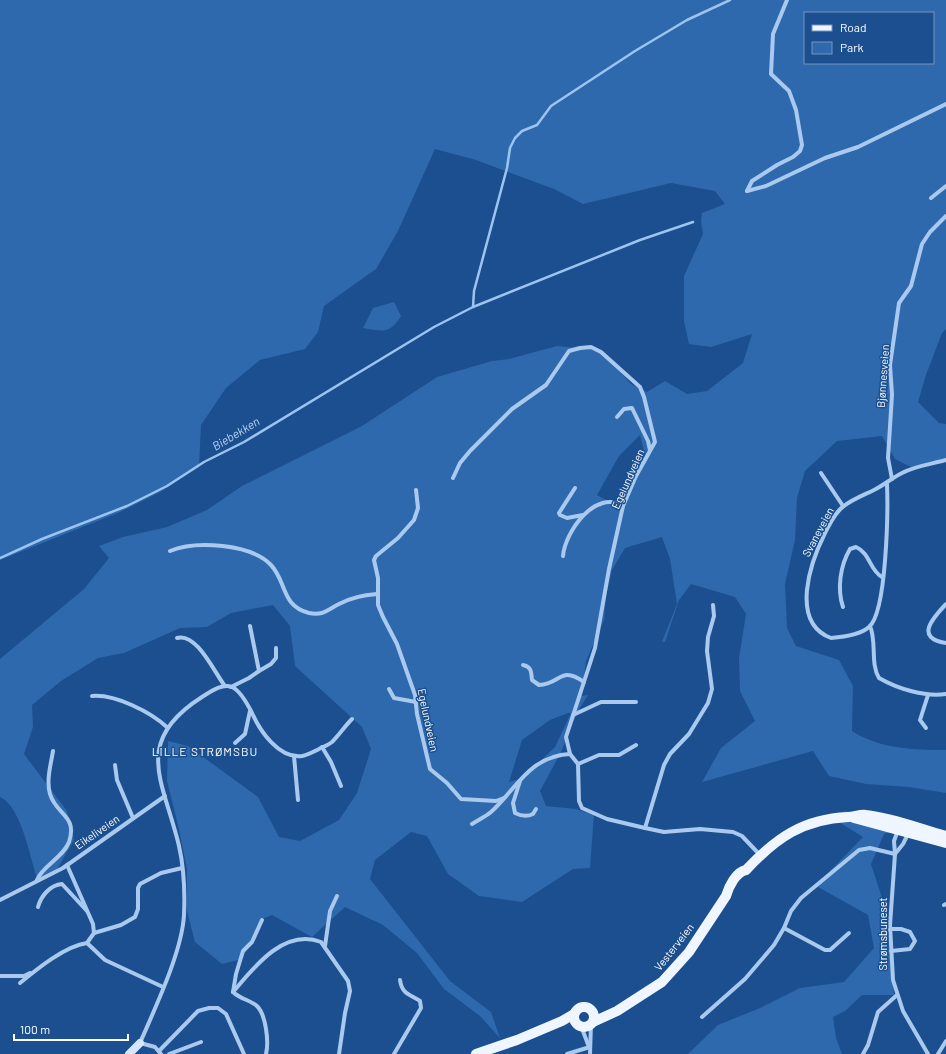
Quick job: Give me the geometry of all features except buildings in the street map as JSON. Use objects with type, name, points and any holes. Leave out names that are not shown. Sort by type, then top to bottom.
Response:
[{"type":"main road","name":"Vesterveien","points":[[592,1023],[648,993],[670,973],[689,952],[726,896],[745,876],[746,870],[760,855],[780,838],[802,826],[824,819],[850,817],[946,836]]},
{"type":"main road","name":"Vesterveien","points":[[905,828],[946,843]]},
{"type":"main road","name":"Vesterveien","points":[[590,1008],[603,1009],[631,1003]]},
{"type":"main road","points":[[476,1054],[562,1022],[574,1014],[580,1007],[590,1008],[594,1013],[592,1023],[586,1026],[518,1039]]},
{"type":"main road","points":[[574,1014],[575,1020],[580,1026]]},
{"type":"main road","points":[[129,1054],[140,1043]]},
{"type":"street","points":[[788,0],[773,34],[770,74],[789,91],[796,110],[802,145],[800,152],[793,158],[777,165],[752,181],[747,191],[766,186],[825,158],[858,147],[946,104]]},
{"type":"street","points":[[931,198],[946,186]]},
{"type":"street","name":"Bjønnesveien","points":[[892,479],[888,458],[892,395],[891,359],[899,303],[910,286],[922,244],[930,232],[946,216]]},
{"type":"street","name":"Egelundveien","points":[[453,478],[460,463],[512,409],[546,385],[569,351],[591,347],[601,352],[640,387],[644,397],[655,442],[623,506],[609,569],[595,648],[566,737],[570,754],[578,764]]},
{"type":"street","points":[[617,417],[624,409],[632,408],[648,440],[650,450]]},
{"type":"street","name":"Svaneveien","points":[[870,626],[855,634],[831,638],[818,630],[809,614],[807,602],[810,569],[829,526],[843,506],[887,484],[903,472],[946,460]]},
{"type":"street","points":[[821,473],[843,506]]},
{"type":"street","points":[[887,484],[886,562],[882,577],[877,612],[870,626],[874,642],[875,661],[879,678],[898,686],[928,695],[946,694]]},
{"type":"street","points":[[575,488],[560,509],[560,515],[567,518],[578,517],[600,505],[612,503],[623,506]]},
{"type":"street","name":"Egelundveien","points":[[416,490],[418,508],[414,520],[398,538],[376,556],[374,560],[378,578],[377,594],[382,617],[397,644],[415,695],[419,725],[432,771],[447,783],[461,799],[496,801],[504,798]]},
{"type":"street","points":[[563,556],[566,540],[570,532],[589,512]]},
{"type":"street","points":[[170,551],[181,546],[202,544],[224,546],[250,552],[270,564],[277,573],[291,604],[308,613],[323,614],[338,604],[365,595],[377,594]]},
{"type":"street","points":[[843,607],[840,598],[840,583],[844,561],[850,549],[856,547],[862,549],[882,577]]},
{"type":"street","points":[[946,604],[932,620],[928,629],[929,634],[935,640],[946,643]]},
{"type":"street","points":[[644,828],[664,765],[670,754],[689,734],[710,697],[712,689],[707,651],[708,637],[714,616],[713,605]]},
{"type":"street","points":[[250,626],[259,671]]},
{"type":"street","points":[[178,638],[181,637],[186,639],[197,646],[208,658],[225,686]]},
{"type":"street","points":[[231,687],[271,664],[276,658],[276,648]]},
{"type":"street","points":[[523,665],[529,666],[532,680],[539,685],[546,685],[570,674],[577,676],[584,682]]},
{"type":"street","points":[[244,1054],[226,1014],[218,1008],[209,1008],[198,1012],[160,1053],[150,1045],[140,1043],[163,987],[180,939],[184,909],[180,847],[158,774],[158,754],[168,728],[185,708],[211,691],[225,686],[231,687],[239,692],[276,746],[294,756],[308,755],[331,742],[352,719]]},
{"type":"street","points":[[389,689],[394,698],[416,702]]},
{"type":"street","points":[[92,696],[104,695],[120,700],[168,728]]},
{"type":"street","points":[[926,728],[920,720],[928,695]]},
{"type":"street","points":[[573,716],[601,702],[636,702]]},
{"type":"street","points":[[235,744],[246,734],[250,710]]},
{"type":"street","points":[[636,745],[619,756],[599,755],[578,764],[579,801],[582,808],[607,819],[664,832],[700,829],[733,832],[742,836],[760,855]]},
{"type":"street","points":[[322,747],[331,762],[341,786]]},
{"type":"street","name":"Eikeliveien","points":[[37,880],[63,852],[69,842],[71,832],[69,818],[56,806],[49,791],[49,777],[53,751]]},
{"type":"street","points":[[472,824],[490,813],[520,780],[542,760],[552,756],[570,754]]},
{"type":"street","points":[[294,756],[298,800]]},
{"type":"street","points":[[115,765],[117,780],[133,818]]},
{"type":"street","points":[[520,780],[513,803],[515,813],[529,816],[533,814],[536,809]]},
{"type":"street","name":"Eikeliveien","points":[[0,900],[67,865],[165,796]]},
{"type":"street","name":"Strømsbuneset","points":[[905,828],[894,841],[895,854],[890,929],[893,980],[906,1017],[928,1054]]},
{"type":"street","name":"Strømsbuneset","points":[[895,854],[903,844],[905,828]]},
{"type":"street","points":[[702,1017],[745,978],[774,944],[784,928],[791,911],[801,898],[859,850],[870,848],[895,854]]},
{"type":"street","points":[[67,865],[91,916],[94,933]]},
{"type":"street","points":[[20,983],[73,948],[87,943],[94,933],[121,925],[136,917],[138,910],[138,888],[144,880],[161,873],[182,868]]},
{"type":"street","points":[[38,907],[42,896],[48,890],[62,884],[79,900],[91,916]]},
{"type":"street","points":[[326,947],[330,912],[337,896]]},
{"type":"street","points":[[233,992],[236,974],[243,951],[252,942],[262,920]]},
{"type":"street","points":[[784,928],[825,950],[830,950],[849,933]]},
{"type":"street","points":[[890,929],[901,929],[910,932],[914,940],[910,949],[891,951]]},
{"type":"street","points":[[233,992],[266,958],[285,943],[302,938],[321,942],[326,947],[348,981],[350,998],[345,1013],[340,1054]]},
{"type":"street","points":[[87,943],[106,960],[163,987]]},
{"type":"street","points":[[0,976],[24,976],[36,971]]},
{"type":"street","points":[[394,1054],[421,1008],[420,1001],[405,994],[401,987],[400,980]]},
{"type":"street","points":[[233,992],[239,998],[256,1006],[262,1012],[265,1025],[266,1054]]},
{"type":"street","points":[[863,1054],[868,1045],[878,1012],[897,995]]},
{"type":"street","points":[[590,1054],[592,1023]]},
{"type":"street","points":[[580,1026],[590,1047]]},
{"type":"street","points":[[938,1054],[946,1041]]},
{"type":"street","points":[[169,1054],[200,1042]]},
{"type":"street","points":[[567,1054],[590,1047]]},
{"type":"green space","points":[[0,0],[946,0],[946,329],[942,333],[926,375],[918,402],[939,423],[946,424],[946,459],[911,467],[895,459],[882,436],[837,441],[805,471],[797,498],[795,540],[785,584],[787,628],[796,646],[839,660],[853,686],[852,731],[874,742],[886,745],[922,750],[946,750],[946,793],[909,787],[866,784],[829,776],[813,751],[702,782],[721,748],[755,721],[740,691],[739,658],[746,614],[735,597],[691,584],[679,600],[665,642],[662,642],[677,604],[670,559],[662,537],[625,548],[612,570],[606,596],[604,620],[586,661],[582,696],[588,695],[578,711],[561,752],[540,791],[546,806],[576,809],[594,815],[590,868],[573,869],[522,902],[479,896],[448,874],[427,836],[411,832],[375,860],[370,879],[450,981],[491,1012],[500,1038],[480,1016],[444,989],[417,953],[383,925],[345,907],[312,937],[272,915],[262,919],[242,959],[222,964],[195,942],[187,911],[187,869],[167,781],[168,741],[188,746],[258,797],[279,837],[300,841],[339,820],[357,793],[371,749],[362,727],[295,666],[290,626],[273,605],[231,613],[207,627],[180,628],[124,653],[98,658],[61,681],[32,705],[33,727],[24,754],[67,811],[74,840],[56,871],[38,881],[20,822],[8,803],[0,797],[0,659],[84,589],[109,558],[99,546],[123,537],[167,527],[207,510],[242,486],[362,426],[437,377],[492,361],[509,359],[557,346],[601,350],[631,384],[647,392],[665,381],[687,394],[707,391],[743,363],[752,334],[711,347],[689,344],[684,321],[684,276],[703,234],[701,221],[702,213],[725,204],[715,191],[671,183],[583,204],[554,189],[476,160],[435,149],[398,231],[376,269],[324,306],[318,332],[305,349],[260,360],[226,388],[201,425],[199,467],[160,492],[120,512],[0,560]],"holes":[[[640,435],[645,455],[623,497],[611,503],[597,495],[619,456]],[[571,713],[555,747],[523,778],[509,782],[522,740],[550,720]]]},
{"type":"green space","points":[[394,302],[401,316],[393,326],[389,329],[381,331],[363,328],[373,308]]},
{"type":"green space","points":[[845,811],[932,830],[908,828],[884,834],[871,864],[885,907],[894,995],[862,995],[845,1011],[833,1017],[836,1038],[842,1054],[688,1054],[718,1025],[760,1008],[800,988],[844,982],[874,948],[868,915],[818,887],[831,870],[863,837],[834,819]]},
{"type":"waterway","points":[[473,307],[474,291],[507,168],[510,148],[515,138],[522,131],[537,125],[551,106],[635,51],[687,20],[730,0]]},
{"type":"waterway","name":"Biebekken","points":[[0,558],[42,539],[127,506],[167,486],[204,462],[244,442],[434,327],[473,307],[640,240],[693,222]]},
{"type":"district","name":"LILLE STRØMSBU","points":[[205,752]]}]
